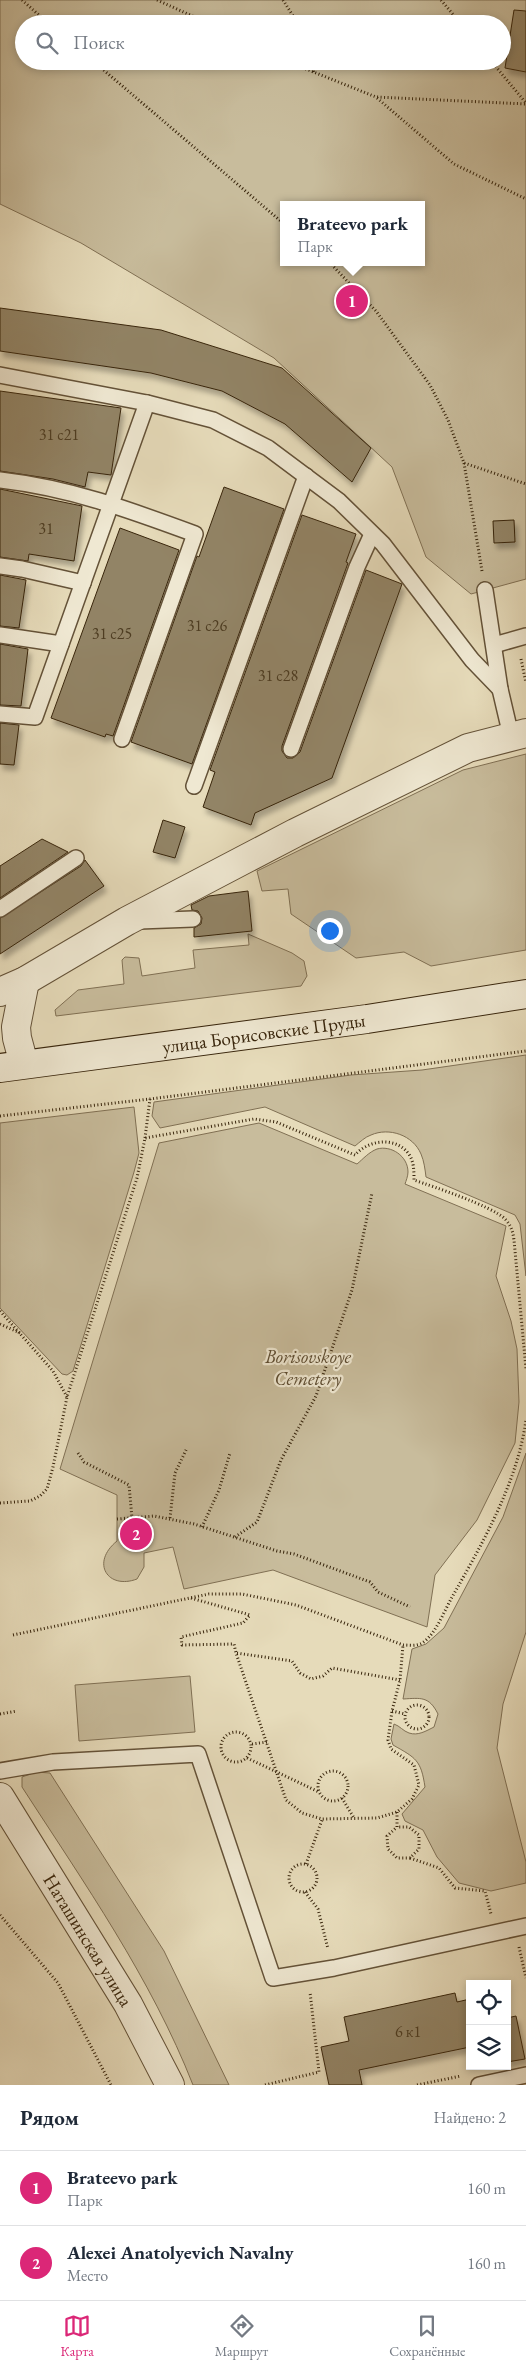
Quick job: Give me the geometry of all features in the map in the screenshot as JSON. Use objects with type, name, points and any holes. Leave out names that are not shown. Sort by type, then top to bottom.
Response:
[{"type":"street","points":[[0,992],[25,981],[127,921],[295,833],[468,748],[518,734]]},
{"type":"street","points":[[0,1002],[25,981]]},
{"type":"street","points":[[12,1066],[17,1038],[16,1027],[25,981]]},
{"type":"street","name":"улица Борисовские Пруды","points":[[12,1066],[367,1019],[526,994]]},
{"type":"street","name":"Наташинская улица","points":[[0,1797],[128,2004],[170,2085]]},
{"type":"lane","points":[[0,375],[147,403],[213,420],[268,448],[339,500],[372,534],[421,591],[472,660],[500,689]]},
{"type":"lane","points":[[0,714],[35,717],[147,403]]},
{"type":"lane","points":[[194,786],[306,476]]},
{"type":"lane","points":[[0,480],[28,483],[112,503],[195,534],[122,739]]},
{"type":"lane","points":[[291,749],[357,567],[372,534]]},
{"type":"lane","points":[[0,566],[83,583]]},
{"type":"lane","points":[[485,590],[500,689],[518,734]]},
{"type":"lane","points":[[0,635],[61,644]]},
{"type":"lane","points":[[494,645],[526,636]]},
{"type":"lane","points":[[0,909],[76,858]]},
{"type":"lane","points":[[127,921],[193,919]]},
{"type":"lane","points":[[0,1771],[53,1762],[198,1754],[273,1978],[334,1968],[526,1926]]},
{"type":"lane","points":[[479,2085],[526,2075]]},
{"type":"path","points":[[22,0],[40,15]]},
{"type":"path","points":[[156,0],[190,15]]},
{"type":"path","points":[[284,0],[293,15]]},
{"type":"path","points":[[441,0],[454,15]]},
{"type":"path","points":[[104,70],[280,220]]},
{"type":"path","points":[[305,70],[376,97],[526,104]]},
{"type":"path","points":[[313,70],[314,74]]},
{"type":"path","points":[[498,70],[526,104]]},
{"type":"path","points":[[376,97],[454,164],[526,199]]},
{"type":"path","points":[[333,266],[376,311],[430,385],[448,420],[464,463],[485,590]]},
{"type":"path","points":[[464,463],[526,484]]},
{"type":"path","points":[[0,1116],[150,1099],[526,1051]]},
{"type":"path","points":[[0,1503],[30,1501],[40,1496],[47,1488],[67,1397],[137,1178],[150,1099]]},
{"type":"path","points":[[145,1138],[254,1119],[276,1122],[355,1155],[362,1148],[374,1142],[394,1143],[402,1147],[411,1158],[414,1180],[489,1209],[503,1217],[510,1224],[514,1240],[526,1369]]},
{"type":"path","points":[[235,1538],[257,1522],[281,1460],[316,1396],[352,1290],[372,1193]]},
{"type":"path","points":[[0,1311],[53,1371],[67,1397]]},
{"type":"path","points":[[0,1324],[22,1334]]},
{"type":"path","points":[[14,1635],[209,1594],[242,1594],[271,1598],[403,1645],[419,1645],[426,1640],[466,1573],[502,1499],[520,1446],[526,1420]]},
{"type":"path","points":[[170,1518],[175,1474],[187,1448]]},
{"type":"path","points":[[78,1453],[84,1462],[129,1485],[132,1518]]},
{"type":"path","points":[[202,1527],[219,1490],[230,1453]]},
{"type":"path","points":[[117,1519],[154,1516],[170,1518],[276,1551],[294,1554],[370,1582],[378,1592],[410,1607]]},
{"type":"path","points":[[191,1598],[250,1615],[243,1623],[181,1637],[182,1645],[234,1644],[286,1800],[302,1813],[322,1820],[377,1818],[397,1812],[412,1799],[419,1785],[414,1765],[391,1749],[388,1740],[392,1711],[400,1680],[403,1645]]},
{"type":"path","points":[[236,1653],[292,1662],[300,1673],[311,1679],[323,1676],[332,1668],[400,1680]]},
{"type":"path","points":[[420,1705],[428,1710],[429,1720],[423,1728],[413,1728],[406,1723],[405,1714],[411,1706],[420,1705]]},
{"type":"path","points":[[0,1714],[17,1711]]},
{"type":"path","points":[[392,1711],[405,1714]]},
{"type":"path","points":[[231,1732],[244,1733],[252,1744],[247,1758],[241,1762],[229,1762],[221,1754],[221,1740],[231,1732]]},
{"type":"path","points":[[252,1744],[267,1742]]},
{"type":"path","points":[[247,1758],[319,1792]]},
{"type":"path","points":[[335,1770],[345,1776],[348,1788],[342,1798],[330,1801],[320,1795],[317,1784],[323,1773],[335,1770]]},
{"type":"path","points":[[342,1798],[354,1818]]},
{"type":"path","points":[[397,1812],[397,1827]]},
{"type":"path","points":[[306,1864],[322,1820]]},
{"type":"path","points":[[410,1858],[419,1849],[419,1835],[409,1826],[397,1827],[387,1836],[388,1850],[397,1858],[410,1858],[439,1868],[455,1888],[485,1891]]},
{"type":"path","points":[[305,1892],[314,1887],[318,1878],[314,1869],[306,1864],[294,1866],[288,1878],[293,1889],[305,1892],[318,1909],[330,1956]]},
{"type":"path","points":[[0,1915],[58,1983],[111,2085]]},
{"type":"path","points":[[513,1943],[519,1946],[526,1978]]},
{"type":"path","points":[[265,2085],[319,2072],[310,1986]]},
{"type":"green space","points":[[0,0],[526,0],[526,579],[471,594],[426,557],[392,467],[274,358],[81,243],[0,204]]},
{"type":"green space","points":[[526,754],[526,950],[431,966],[404,952],[356,958],[291,914],[288,889],[262,891],[257,871],[463,770]]},
{"type":"green space","points":[[248,934],[292,953],[304,961],[307,976],[301,986],[56,1016],[55,1010],[78,990],[124,984],[122,960],[125,957],[139,958],[142,976],[195,968],[193,950],[249,945]]},
{"type":"green space","points":[[526,1055],[526,1276],[520,1224],[515,1215],[426,1177],[423,1159],[417,1147],[400,1134],[393,1132],[378,1133],[367,1137],[355,1146],[265,1107],[160,1128],[152,1116],[154,1102],[351,1075],[422,1070]]},
{"type":"green space","points":[[134,1107],[139,1153],[134,1172],[73,1371],[67,1375],[62,1374],[0,1308],[0,1123]]},
{"type":"green space","name":"Borisovskoye Cemetery","points":[[259,1123],[357,1164],[377,1149],[393,1150],[402,1157],[407,1166],[408,1174],[405,1184],[506,1226],[496,1276],[511,1321],[517,1349],[519,1402],[515,1443],[477,1520],[435,1575],[427,1627],[273,1570],[184,1589],[173,1547],[144,1553],[144,1567],[137,1579],[118,1581],[111,1578],[104,1566],[109,1549],[117,1541],[117,1495],[60,1469],[159,1143]]},
{"type":"green space","points":[[526,1453],[526,1632],[503,1704],[497,1748],[526,1862],[526,1883],[491,1891],[459,1883],[437,1857],[423,1830],[405,1821],[402,1814],[425,1787],[419,1765],[407,1753],[393,1745],[391,1739],[394,1724],[412,1734],[422,1733],[434,1727],[438,1714],[428,1701],[424,1699],[403,1699],[412,1649],[426,1644],[444,1628],[503,1517]]},
{"type":"green space","points":[[190,1676],[195,1732],[79,1741],[75,1685]]},
{"type":"green space","points":[[36,1772],[50,1773],[164,1951],[229,2085],[193,2085],[176,2045],[137,1969],[22,1787],[22,1777]]},
{"type":"building","points":[[514,10],[526,11],[526,72],[511,69],[511,29]]},
{"type":"building","points":[[0,308],[161,330],[282,368],[371,448],[352,482],[285,424],[222,391],[151,373],[0,351]]},
{"type":"building","points":[[0,391],[121,408],[111,475],[88,472],[85,487],[53,479],[0,471]]},
{"type":"building","points":[[224,487],[284,509],[192,764],[131,742],[197,556],[199,557]]},
{"type":"building","points":[[0,489],[82,506],[74,561],[29,554],[28,561],[0,557]]},
{"type":"building","points":[[302,515],[356,534],[346,562],[348,563],[282,746],[282,751],[287,758],[293,758],[300,752],[366,570],[402,584],[332,778],[255,813],[251,825],[203,807],[215,772],[210,770]]},
{"type":"building","points":[[514,520],[515,542],[494,543],[493,521]]},
{"type":"building","points":[[120,528],[179,550],[113,736],[106,734],[105,737],[51,718]]},
{"type":"building","points":[[0,575],[26,580],[19,628],[0,626]]},
{"type":"building","points":[[0,644],[28,649],[21,706],[0,705]]},
{"type":"building","points":[[0,723],[19,725],[14,765],[0,764]]},
{"type":"building","points":[[163,820],[185,827],[175,858],[153,852]]},
{"type":"building","points":[[42,839],[68,852],[0,898],[0,866]]},
{"type":"building","points":[[85,860],[104,886],[0,954],[0,918],[81,866]]},
{"type":"building","points":[[248,891],[252,931],[194,937],[194,928],[201,924],[202,918],[198,911],[192,910],[191,905],[209,896]]},
{"type":"building","points":[[455,1993],[457,2002],[466,2000],[466,2048],[359,2070],[362,2085],[329,2085],[321,2047],[349,2041],[344,2017]]},
{"type":"building","points":[[516,2016],[525,2059],[511,2061],[511,2025],[511,2017]]},
{"type":"place","name":"Brateevo park","points":[[352,301]]},
{"type":"place","name":"Alexei Anatolyevich Navalny","points":[[136,1534]]}]
